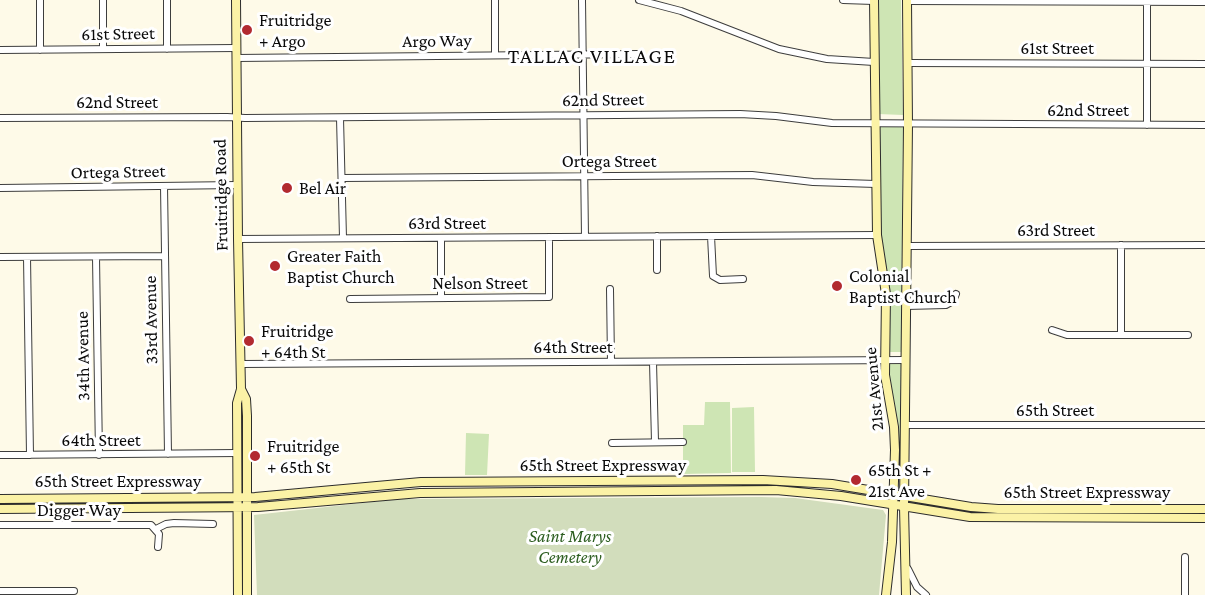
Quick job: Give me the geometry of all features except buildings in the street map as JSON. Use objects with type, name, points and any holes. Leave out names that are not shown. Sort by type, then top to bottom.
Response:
[{"type":"main road","name":"Fruitridge Road","points":[[236,0],[241,364],[242,389],[246,399],[243,507],[247,595]]},
{"type":"main road","name":"21st Avenue","points":[[874,0],[877,235],[886,294],[887,391],[894,427],[892,542],[886,595]]},
{"type":"main road","name":"21st Avenue","points":[[906,595],[904,507],[907,1]]},
{"type":"main road","name":"Fruitridge Road","points":[[242,389],[237,403],[238,453],[243,497]]},
{"type":"main road","name":"65th Street Expressway","points":[[0,499],[243,497],[421,482],[763,480],[832,484],[998,510],[1205,509]]},
{"type":"main road","name":"65th Street Expressway","points":[[0,509],[243,507],[420,493],[776,490],[841,496],[988,519],[1205,518]]},
{"type":"main road","name":"Fruitridge Road","points":[[238,595],[243,507]]},
{"type":"street","points":[[40,0],[40,50]]},
{"type":"street","points":[[103,0],[103,49]]},
{"type":"street","points":[[167,0],[167,49]]},
{"type":"street","points":[[495,0],[495,56]]},
{"type":"street","points":[[582,0],[585,237]]},
{"type":"street","points":[[639,0],[681,10],[779,49],[827,59],[874,62]]},
{"type":"street","points":[[843,0],[874,0]]},
{"type":"street","points":[[907,1],[1205,2]]},
{"type":"street","points":[[1147,1],[1147,125]]},
{"type":"street","name":"61st Street","points":[[0,50],[236,48]]},
{"type":"street","name":"Argo Way","points":[[236,58],[639,54]]},
{"type":"street","name":"61st Street","points":[[908,63],[1205,64]]},
{"type":"street","name":"62nd Street","points":[[0,118],[757,114],[832,123],[1205,125]]},
{"type":"street","points":[[340,117],[343,238]]},
{"type":"street","name":"Ortega Street","points":[[342,178],[752,175],[813,182],[876,183]]},
{"type":"street","name":"Ortega Street","points":[[0,188],[237,185]]},
{"type":"street","name":"33rd Avenue","points":[[164,186],[168,454]]},
{"type":"street","name":"63rd Street","points":[[238,239],[877,235]]},
{"type":"street","points":[[657,236],[657,270]]},
{"type":"street","points":[[711,236],[713,276],[720,280],[743,279]]},
{"type":"street","name":"Nelson Street","points":[[350,299],[549,297],[549,237]]},
{"type":"street","points":[[441,238],[441,298]]},
{"type":"street","points":[[1121,245],[1121,335]]},
{"type":"street","name":"63rd Street","points":[[906,246],[1205,245]]},
{"type":"street","name":"34th Avenue","points":[[96,256],[99,455]]},
{"type":"street","points":[[0,257],[165,256]]},
{"type":"street","points":[[27,257],[30,455]]},
{"type":"street","points":[[610,289],[611,362]]},
{"type":"street","points":[[906,306],[946,305],[953,302],[956,294]]},
{"type":"street","points":[[1052,330],[1067,335],[1188,335]]},
{"type":"street","name":"64th Street","points":[[241,364],[906,360]]},
{"type":"street","points":[[653,362],[655,442]]},
{"type":"street","name":"65th Street","points":[[906,425],[1205,425]]},
{"type":"street","points":[[612,442],[683,442]]},
{"type":"street","name":"64th Street","points":[[0,455],[238,453]]},
{"type":"street","name":"Digger Way","points":[[0,525],[151,525],[156,529],[174,523],[213,524]]},
{"type":"street","points":[[156,529],[159,534],[158,547]]},
{"type":"street","points":[[1185,557],[1185,595]]},
{"type":"street","points":[[906,566],[913,582],[926,595]]},
{"type":"street","points":[[0,591],[74,591]]},
{"type":"green space","points":[[876,0],[901,0],[903,115],[878,114]]},
{"type":"green space","points":[[877,127],[903,127],[901,352],[888,352],[879,235]]},
{"type":"green space","points":[[888,364],[901,364],[900,468],[890,390]]},
{"type":"green space","points":[[705,402],[730,402],[731,473],[683,474],[683,425],[704,425]]},
{"type":"green space","points":[[754,407],[755,472],[732,472],[732,408]]},
{"type":"green space","points":[[466,433],[489,434],[487,475],[465,475]]},
{"type":"green space","name":"Saint Marys Cemetery","points":[[795,498],[883,510],[886,515],[879,595],[257,595],[254,515],[398,499]]},
{"type":"place","name":"Fruitridge + Argo","points":[[247,30]]},
{"type":"place","name":"Bel Air","points":[[287,188]]},
{"type":"place","name":"Greater Faith Baptist Church","points":[[275,266]]},
{"type":"place","name":"Colonial Baptist Church","points":[[837,286]]},
{"type":"place","name":"Fruitridge + 64th St","points":[[249,341]]},
{"type":"place","name":"Fruitridge + 65th St","points":[[255,456]]},
{"type":"place","name":"65th St + 21st Ave","points":[[856,480]]},
{"type":"district","name":"TALLAC VILLAGE","points":[[592,57]]}]
